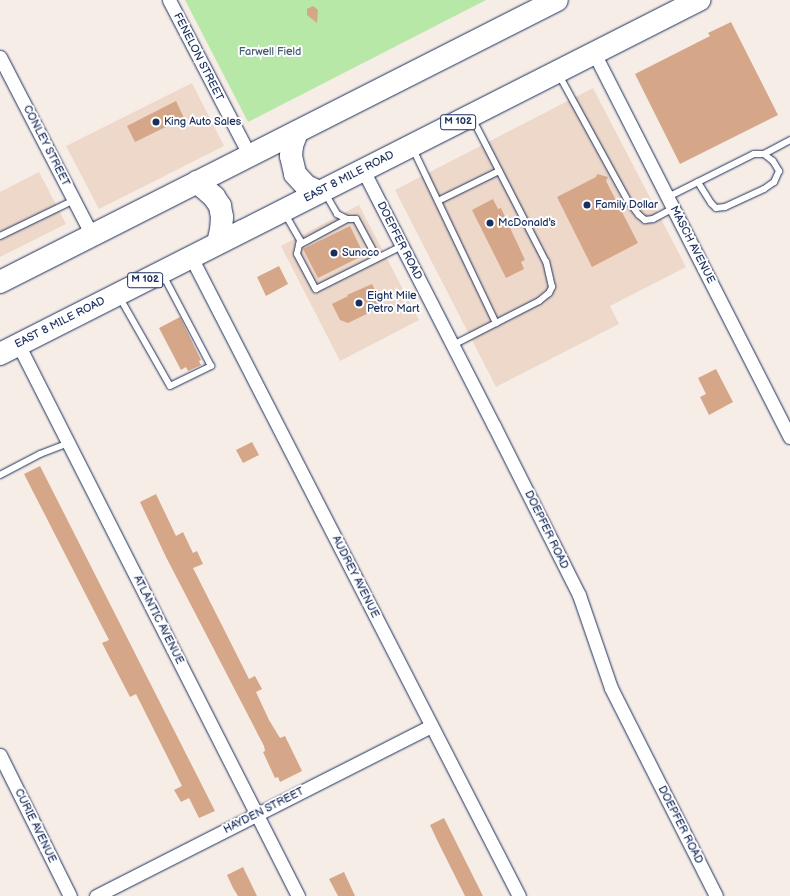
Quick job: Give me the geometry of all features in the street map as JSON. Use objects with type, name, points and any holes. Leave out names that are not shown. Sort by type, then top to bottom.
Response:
[{"type":"highway","points":[[0,282],[557,0]]},
{"type":"highway","name":"EAST 8 MILE ROAD","points":[[9,349],[699,0]]},
{"type":"highway","points":[[297,132],[292,146],[291,156],[295,174],[306,186],[321,191]]},
{"type":"highway","points":[[196,182],[207,190],[220,206],[222,217],[218,243]]},
{"type":"street","name":"FENELON STREET","points":[[169,0],[250,156]]},
{"type":"street","name":"MASCH AVENUE","points":[[594,53],[790,437]]},
{"type":"street","name":"CONLEY STREET","points":[[0,57],[92,235]]},
{"type":"street","name":"DOEPFER ROAD","points":[[363,170],[579,595],[611,688],[716,896]]},
{"type":"street","name":"AUDREY AVENUE","points":[[191,257],[519,896]]},
{"type":"street","name":"ATLANTIC AVENUE","points":[[9,349],[68,443],[298,896]]},
{"type":"street","name":"HAYDEN STREET","points":[[96,896],[432,726]]},
{"type":"street","name":"CURIE AVENUE","points":[[0,755],[70,896]]},
{"type":"lane","points":[[557,72],[628,201],[639,216],[645,220],[653,219],[698,182],[754,154],[764,154],[790,140]]},
{"type":"lane","points":[[452,345],[539,301],[549,293],[552,287],[546,262],[471,116]]},
{"type":"lane","points":[[411,146],[496,323]]},
{"type":"lane","points":[[698,182],[711,203],[716,208],[725,207],[764,189],[774,182],[779,172],[773,161],[764,154]]},
{"type":"lane","points":[[438,201],[499,171]]},
{"type":"lane","points":[[321,191],[337,214],[347,219],[356,219],[377,258]]},
{"type":"lane","points":[[0,236],[74,200]]},
{"type":"lane","points":[[283,211],[300,240],[297,254],[316,289],[402,246]]},
{"type":"lane","points":[[299,245],[347,219]]},
{"type":"lane","points":[[118,294],[170,386],[211,366],[161,272]]},
{"type":"lane","points":[[0,475],[40,454],[68,443]]},
{"type":"shaded area","points":[[192,83],[224,146],[99,209],[66,146]]},
{"type":"shaded area","points":[[593,88],[686,267],[610,306],[619,324],[496,387],[395,190]]},
{"type":"shaded area","points":[[39,172],[66,224],[0,257],[0,192]]},
{"type":"shaded area","points":[[359,205],[419,320],[340,361],[281,246]]},
{"type":"green space","name":"Farwell Field","points":[[185,0],[486,0],[248,122]]},
{"type":"building","points":[[313,6],[318,10],[317,23],[307,15],[307,9]]},
{"type":"building","points":[[731,22],[778,115],[680,164],[635,74],[710,36],[708,33]]},
{"type":"building","points":[[176,101],[184,118],[135,142],[127,126]]},
{"type":"building","points":[[597,174],[608,177],[606,181],[638,243],[592,267],[557,197],[596,177]]},
{"type":"building","points":[[493,199],[498,209],[501,208],[525,260],[521,262],[524,269],[506,278],[472,210]]},
{"type":"building","points":[[350,226],[364,255],[318,278],[303,249]]},
{"type":"building","points":[[279,266],[288,284],[266,296],[257,277]]},
{"type":"building","points":[[372,284],[380,300],[377,309],[348,323],[340,320],[332,304],[348,296],[347,295]]},
{"type":"building","points":[[180,317],[201,360],[199,361],[201,365],[188,371],[186,367],[181,370],[159,328]]},
{"type":"building","points":[[716,369],[733,402],[709,415],[700,397],[706,394],[698,378]]},
{"type":"building","points":[[252,442],[259,455],[243,463],[236,450]]},
{"type":"building","points":[[40,466],[215,811],[199,818],[189,798],[181,802],[174,790],[182,786],[136,694],[130,697],[102,643],[109,640],[24,474]]},
{"type":"building","points":[[156,494],[176,536],[183,532],[193,553],[197,551],[203,564],[193,568],[249,679],[255,676],[262,689],[256,692],[269,720],[280,738],[285,736],[302,771],[280,782],[278,777],[275,778],[263,752],[265,751],[264,746],[166,557],[140,502]]},
{"type":"building","points":[[444,818],[483,896],[465,896],[438,842],[430,825]]},
{"type":"building","points":[[243,867],[257,896],[238,896],[233,888],[227,875]]},
{"type":"building","points":[[344,872],[355,896],[338,896],[329,879]]},
{"type":"place","name":"King Auto Sales","points":[[156,122]]},
{"type":"place","name":"Family Dollar","points":[[587,205]]},
{"type":"place","name":"McDonald's","points":[[490,223]]},
{"type":"place","name":"Sunoco","points":[[334,253]]},
{"type":"place","name":"Eight Mile Petro Mart","points":[[359,303]]}]
